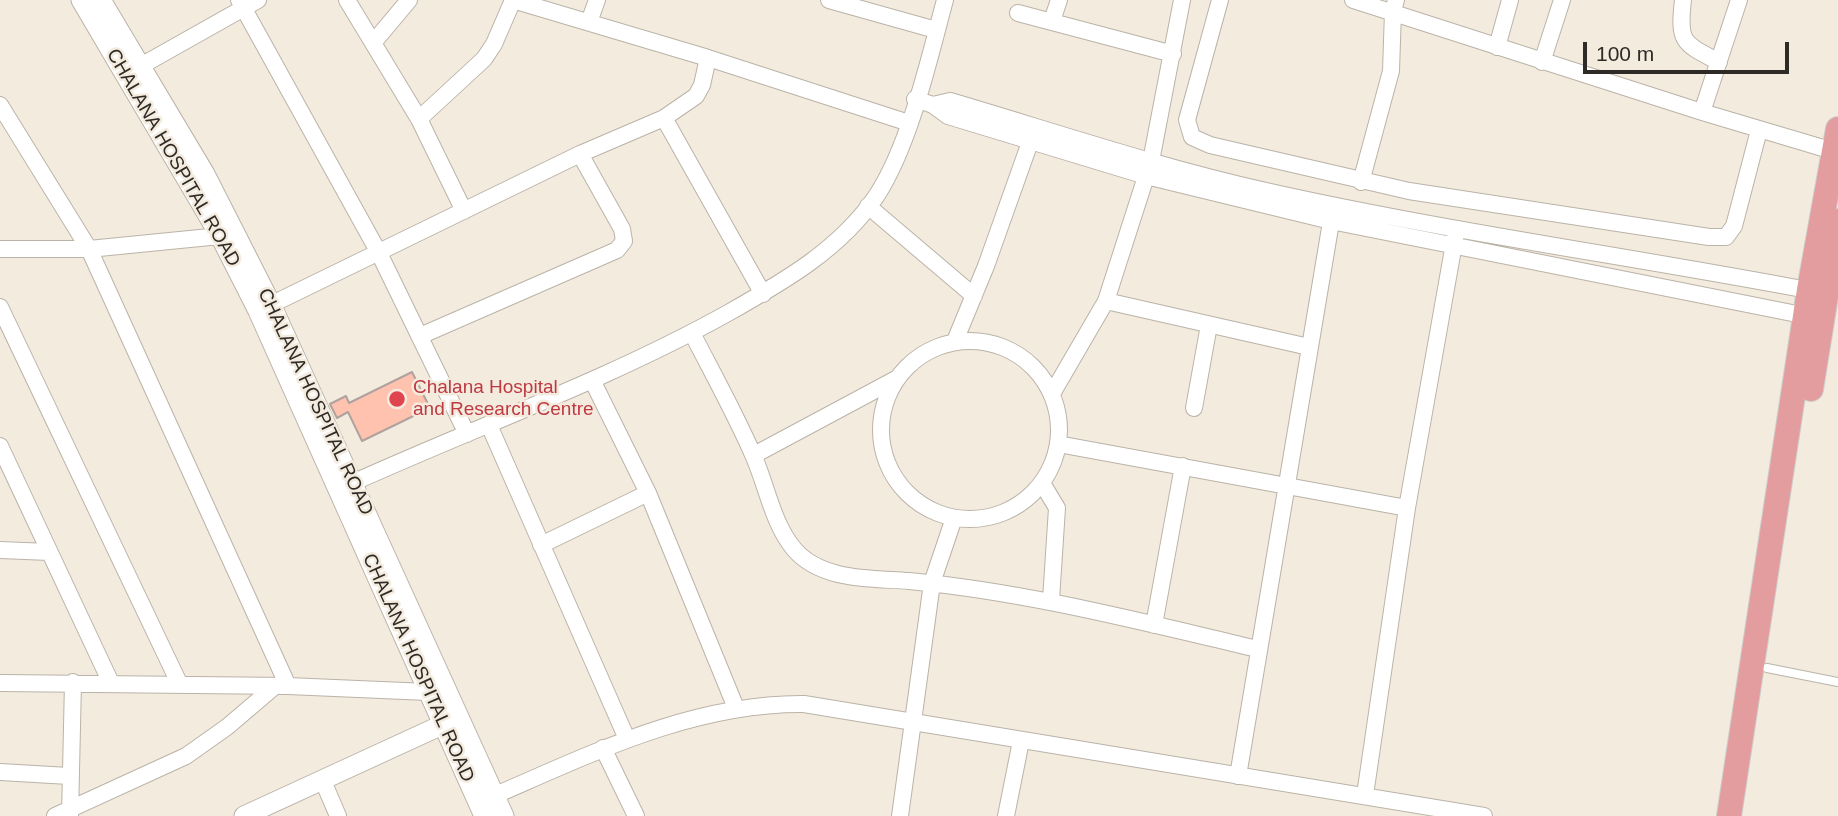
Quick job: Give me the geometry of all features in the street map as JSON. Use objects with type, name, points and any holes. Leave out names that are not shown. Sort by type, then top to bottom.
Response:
[{"type":"main road","points":[[1729,816],[1818,292],[1836,140]]},
{"type":"main road","points":[[1818,292],[1837,231]]},
{"type":"main road","points":[[1745,816],[1814,317]]},
{"type":"street","name":"CHALANA HOSPITAL ROAD","points":[[81,0],[133,71],[217,196],[486,804]]},
{"type":"street","name":"CHALANA HOSPITAL ROAD","points":[[101,0],[133,71],[220,236],[265,308]]},
{"type":"street","points":[[347,0],[419,120],[464,211]]},
{"type":"street","points":[[373,43],[409,0]]},
{"type":"street","points":[[419,120],[484,59],[494,44],[513,0],[708,58],[909,124]]},
{"type":"street","points":[[589,22],[597,0]]},
{"type":"street","points":[[831,0],[936,30]]},
{"type":"street","points":[[345,486],[593,382],[692,333],[799,273],[844,233],[867,206],[888,173],[909,124],[944,0]]},
{"type":"street","points":[[1052,21],[1059,0]]},
{"type":"street","points":[[1053,392],[1106,301],[1149,169],[1182,0]]},
{"type":"street","points":[[1220,0],[1187,120],[1192,137],[1210,145],[1362,182],[1709,237],[1726,237],[1734,226],[1759,130]]},
{"type":"street","points":[[1353,0],[1394,6],[1497,47],[1759,130],[1836,140]]},
{"type":"street","points":[[1497,47],[1510,0]]},
{"type":"street","points":[[1542,62],[1562,0]]},
{"type":"street","points":[[1685,0],[1681,18],[1682,34],[1688,45],[1719,62]]},
{"type":"street","points":[[1702,112],[1739,0]]},
{"type":"street","points":[[133,71],[247,3],[379,253],[467,434]]},
{"type":"street","points":[[1362,182],[1391,71],[1394,6]]},
{"type":"street","points":[[1018,13],[1172,54]]},
{"type":"street","points":[[265,308],[580,155],[664,118],[696,96],[702,85],[708,58]]},
{"type":"street","points":[[915,99],[933,105],[948,116],[1033,134],[1331,221],[1454,248],[1814,317]]},
{"type":"street","points":[[0,105],[89,249],[281,686]]},
{"type":"street","points":[[664,118],[763,293]]},
{"type":"street","points":[[955,341],[1033,134]]},
{"type":"street","points":[[420,336],[617,250],[624,241],[622,229],[580,155]]},
{"type":"street","points":[[1149,169],[1456,229],[1818,292]]},
{"type":"street","points":[[1238,776],[1334,204]]},
{"type":"street","points":[[867,206],[974,296]]},
{"type":"street","points":[[1364,795],[1407,508],[1456,229]]},
{"type":"street","points":[[0,249],[89,249],[220,236]]},
{"type":"street","points":[[1106,301],[1309,347]]},
{"type":"street","points":[[0,307],[180,685]]},
{"type":"street","points":[[1194,408],[1209,325]]},
{"type":"street","points":[[692,333],[754,456],[783,533],[795,551],[814,566],[839,575],[932,583],[1051,600],[1258,649]]},
{"type":"street","points":[[754,456],[896,379],[922,354],[955,341],[983,341],[1010,349],[1033,366],[1053,392],[1058,416],[1058,444],[1042,483],[1021,503],[996,516],[954,518],[929,510],[906,493],[885,459],[881,418],[896,379]]},
{"type":"street","points":[[593,382],[648,494],[736,708]]},
{"type":"street","points":[[489,425],[627,739]]},
{"type":"street","points":[[1058,444],[1407,508]]},
{"type":"street","points":[[0,446],[111,683]]},
{"type":"street","points":[[1154,625],[1183,466]]},
{"type":"street","points":[[1042,483],[1058,508],[1051,600]]},
{"type":"street","name":"CHALANA HOSPITAL ROAD","points":[[345,486],[428,692],[486,804],[504,816]]},
{"type":"street","points":[[541,545],[648,494]]},
{"type":"street","points":[[900,816],[932,583],[954,518]]},
{"type":"street","points":[[0,550],[49,552]]},
{"type":"street","points":[[64,814],[69,776],[73,682]]},
{"type":"street","points":[[0,683],[281,686],[428,692]]},
{"type":"street","points":[[64,814],[186,756],[281,686]]},
{"type":"street","points":[[486,804],[627,739],[736,708],[769,703],[804,704],[1484,816]]},
{"type":"street","points":[[244,816],[444,724]]},
{"type":"street","points":[[1006,816],[1021,741]]},
{"type":"street","points":[[603,748],[636,816]]},
{"type":"street","points":[[0,772],[69,776]]},
{"type":"street","points":[[323,781],[338,816]]},
{"type":"lane","points":[[1767,668],[1838,682]]},
{"type":"building","points":[[412,372],[430,408],[362,441],[348,412],[337,418],[330,404],[346,396],[349,403]]},
{"type":"place","name":"Chalana Hospital and Research Centre","points":[[397,399]]}]
